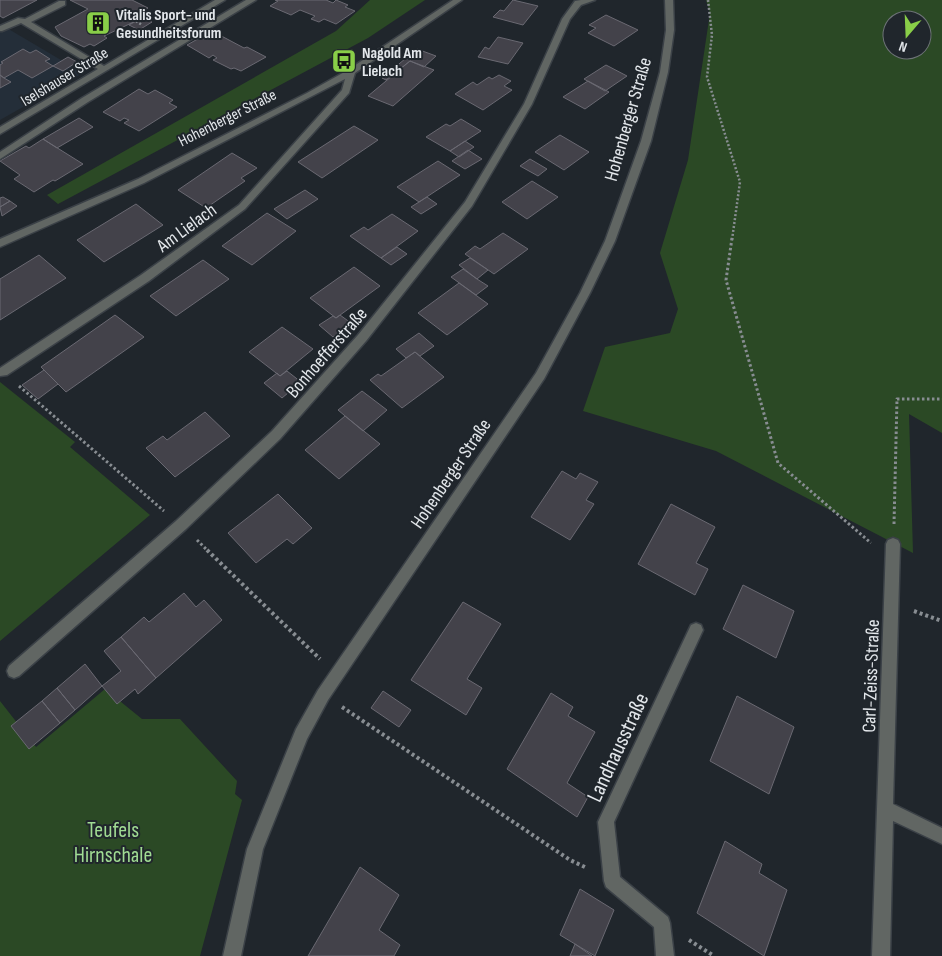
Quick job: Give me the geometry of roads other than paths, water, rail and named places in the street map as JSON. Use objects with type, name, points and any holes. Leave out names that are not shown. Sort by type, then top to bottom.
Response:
[{"type":"street","name":"Iselshauser Straße","points":[[0,131],[221,0]]},
{"type":"street","points":[[0,156],[85,100],[252,0]]},
{"type":"street","name":"Hohenberger Straße","points":[[0,243],[141,181],[351,72],[458,0]]},
{"type":"street","name":"Bonhoefferstraße","points":[[14,671],[181,525],[276,435],[362,338],[469,204],[528,104],[566,19],[578,3],[592,0]]},
{"type":"street","name":"Hohenberger Straße","points":[[232,956],[256,849],[301,734],[323,694],[540,376],[585,293],[610,241],[646,142],[664,72],[670,30],[669,0]]},
{"type":"street","points":[[25,22],[62,3]]},
{"type":"street","points":[[1,29],[21,20],[104,69]]},
{"type":"street","name":"Am Lielach","points":[[3,372],[145,278],[242,207],[346,91],[351,72]]},
{"type":"street","name":"Carl-Zeiss-Straße","points":[[881,956],[893,544]]},
{"type":"street","name":"Landhausstraße","points":[[665,956],[662,923],[612,881],[606,822],[696,630]]},
{"type":"street","points":[[886,809],[942,836]]},
{"type":"place","name":"Vitalis Sport- und Gesundheitsforum","points":[[98,23]]},
{"type":"place","name":"Nagold Am Lielach","points":[[344,61]]},
{"type":"park label","name":"Teufels Hirnschale","points":[[113,842]]}]
